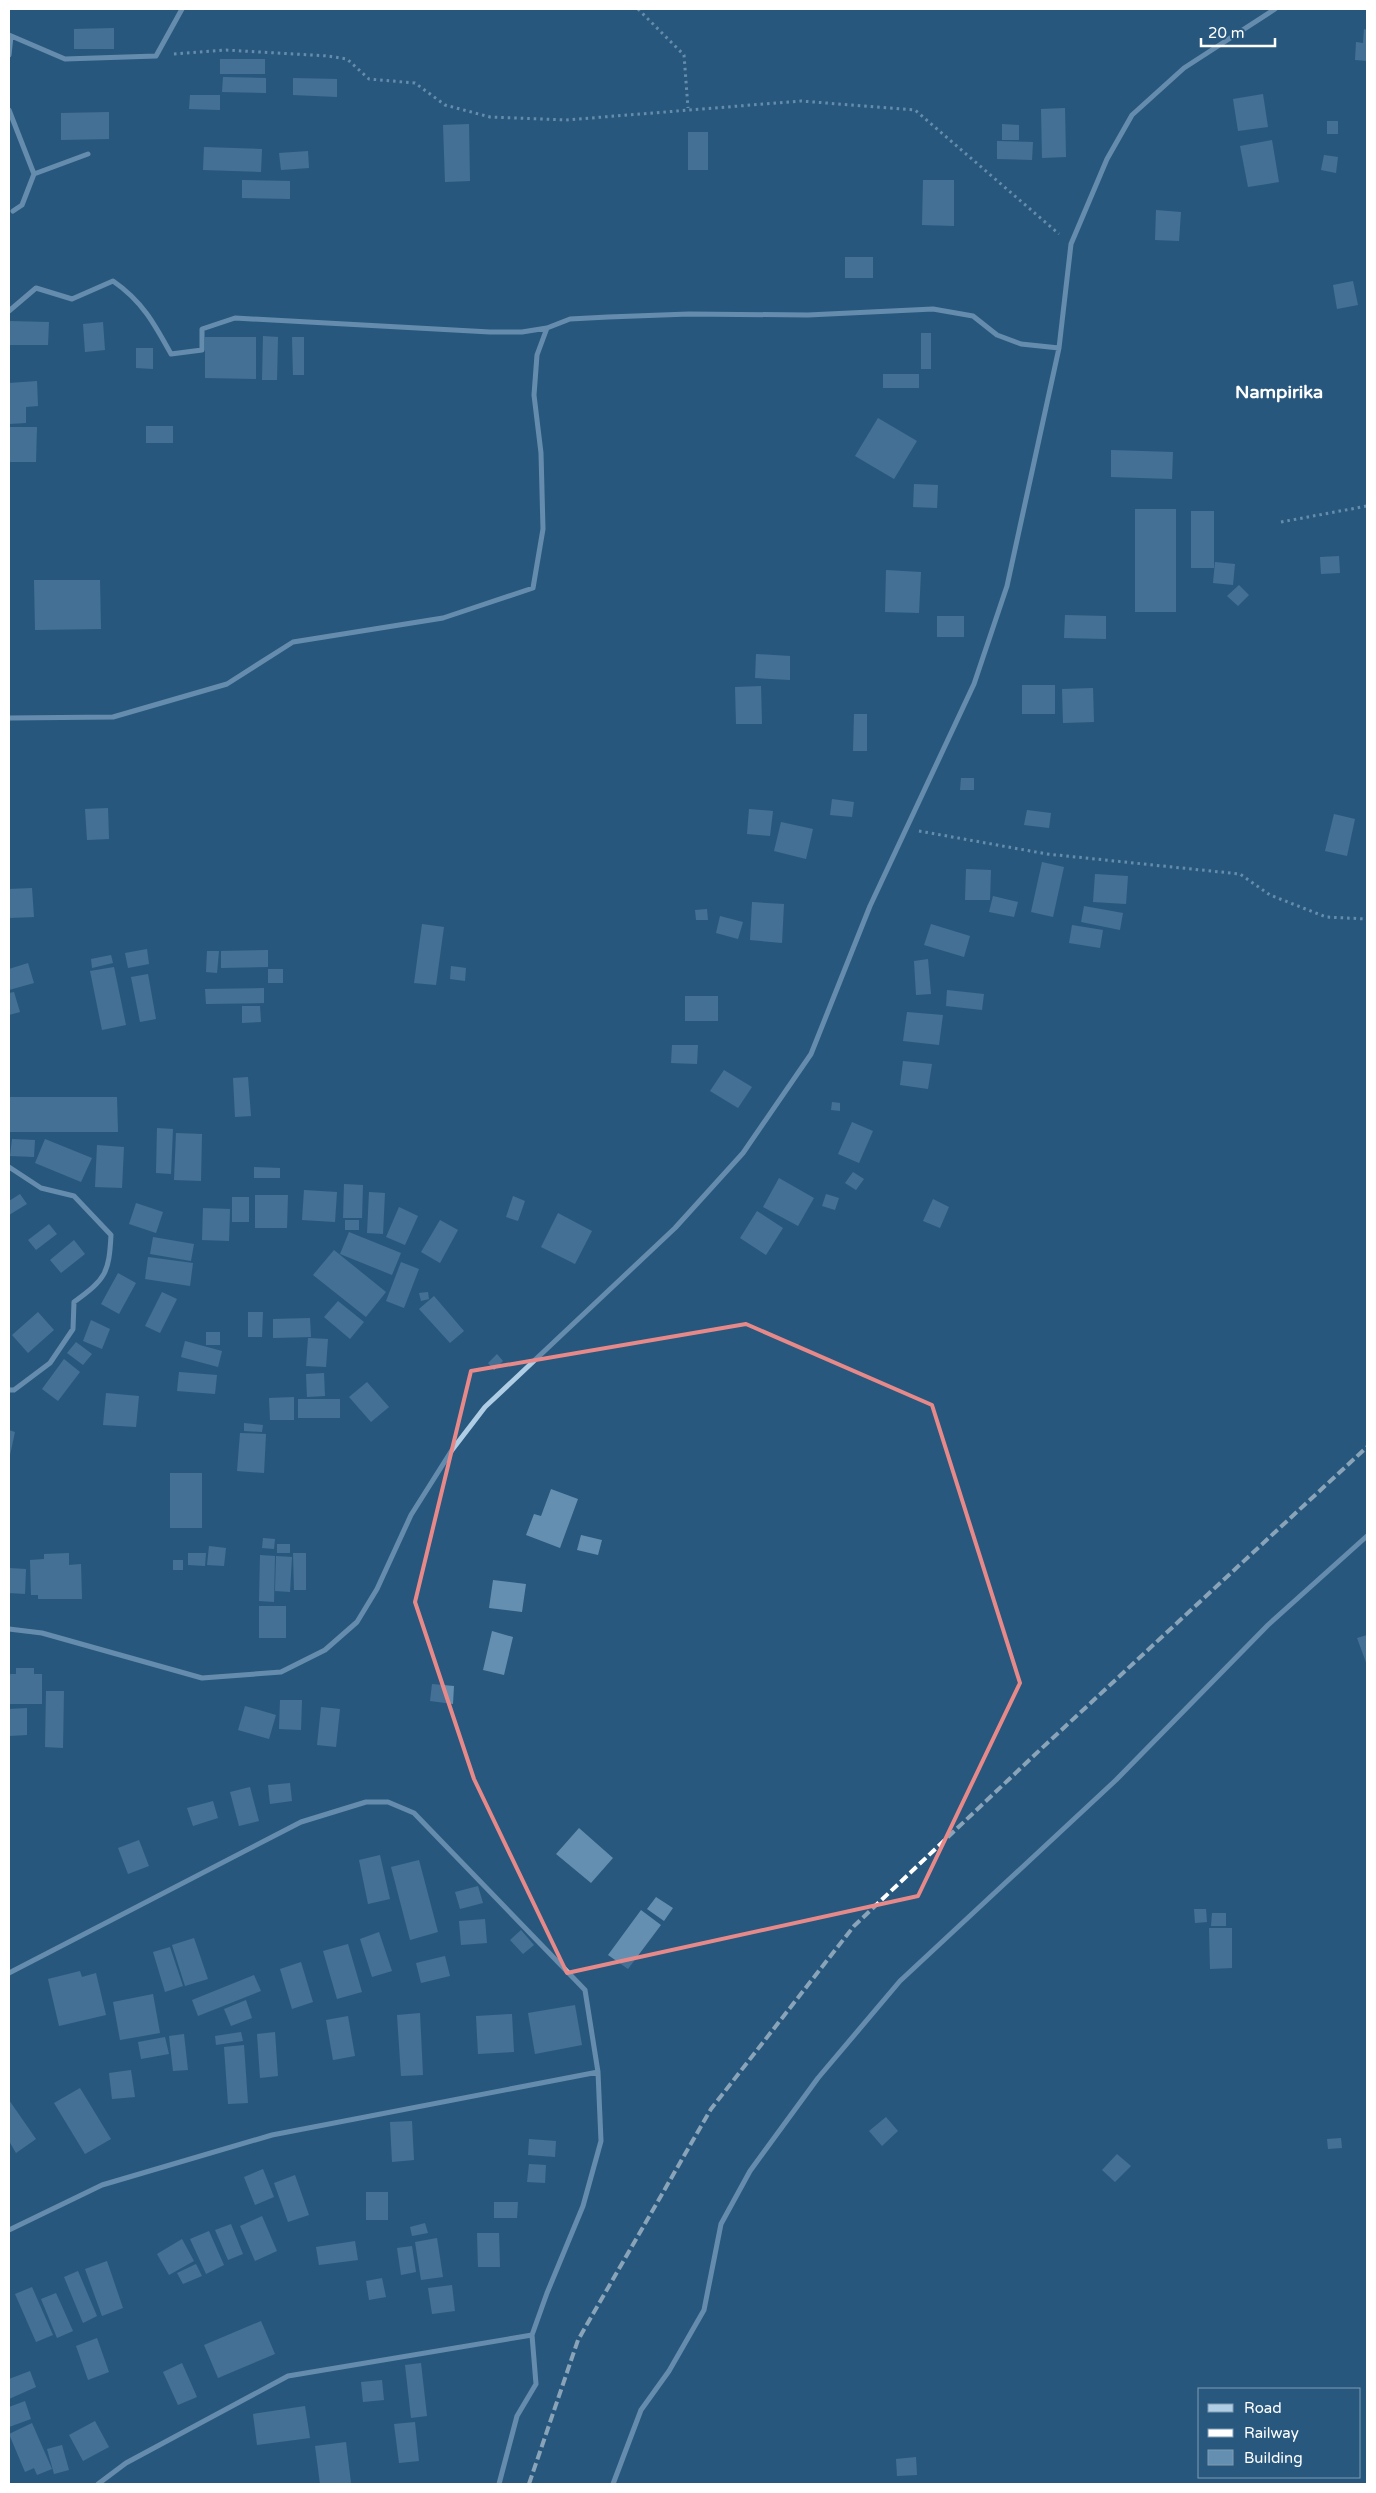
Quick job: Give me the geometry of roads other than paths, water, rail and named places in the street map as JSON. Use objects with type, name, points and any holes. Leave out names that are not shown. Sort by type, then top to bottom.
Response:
[{"type":"street","points":[[9,55],[10,35],[65,59],[156,56],[182,9]]},
{"type":"street","points":[[9,1630],[42,1633],[202,1678],[281,1672],[325,1650],[356,1622],[377,1589],[411,1515],[452,1450],[485,1407],[675,1228],[743,1153],[811,1054],[870,906],[974,684],[1007,586],[1059,348],[1071,244],[1107,159],[1132,115],[1184,68],[1275,9]]},
{"type":"street","points":[[9,110],[34,174],[22,205],[13,210]]},
{"type":"street","points":[[34,174],[88,154]]},
{"type":"street","points":[[9,311],[36,288],[72,299],[113,281],[128,292],[152,318],[171,354],[202,350],[202,329],[235,318],[490,332],[522,332],[547,328],[570,319],[689,314],[808,315],[933,309],[973,316],[997,335],[1021,344],[1059,348]]},
{"type":"street","points":[[9,718],[113,717],[227,684],[293,642],[443,618],[533,588],[543,529],[541,453],[534,395],[537,355],[547,328]]},
{"type":"street","points":[[9,1167],[41,1188],[74,1196],[112,1234],[110,1265],[95,1287],[74,1302],[73,1329],[50,1363],[14,1390],[9,1390]]},
{"type":"street","points":[[613,2484],[641,2410],[669,2371],[704,2310],[721,2224],[750,2171],[818,2078],[900,1981],[1116,1780],[1268,1625],[1367,1536]]},
{"type":"street","points":[[9,1973],[301,1822],[366,1802],[388,1802],[414,1813],[585,1990],[598,2072],[601,2142],[583,2206],[547,2292],[532,2335],[536,2384],[517,2416],[499,2484]]},
{"type":"street","points":[[9,2230],[102,2185],[272,2135],[598,2072]]},
{"type":"street","points":[[98,2484],[126,2463],[288,2376],[532,2335]]},
{"type":"railway","points":[[529,2484],[578,2340],[711,2109],[854,1926],[1042,1748],[1367,1447]]},
{"type":"district","name":"Nampirika","points":[[1279,392]]}]
